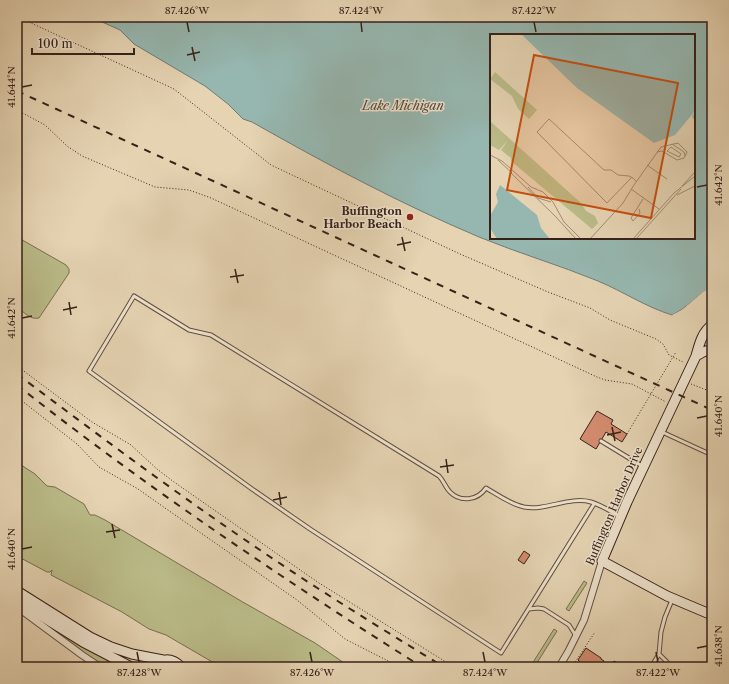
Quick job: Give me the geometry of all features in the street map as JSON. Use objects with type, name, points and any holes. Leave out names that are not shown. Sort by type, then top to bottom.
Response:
[{"type":"street","name":"Buffington Harbor Drive","points":[[559,667],[584,620],[602,561],[620,517],[692,366],[705,333],[712,325]]},
{"type":"street","points":[[696,356],[712,349]]},
{"type":"street","points":[[602,561],[672,599],[712,615]]},
{"type":"street","points":[[17,591],[101,642],[126,653],[169,660],[181,667]]},
{"type":"street","points":[[17,601],[83,642],[131,667]]},
{"type":"street","points":[[17,607],[100,667]]},
{"type":"street","points":[[151,667],[156,662],[162,660]]},
{"type":"lane","points":[[594,504],[501,653],[310,529],[208,458],[88,371],[134,296],[190,330],[211,335],[372,434],[438,476],[443,481],[447,489],[461,499],[468,499],[480,495],[486,488],[509,502],[525,507],[544,507],[575,501],[594,504],[620,517]]},
{"type":"lane","points":[[660,431],[712,455]]},
{"type":"lane","points":[[601,441],[643,467]]},
{"type":"lane","points":[[651,667],[659,654],[661,632],[672,599]]},
{"type":"lane","points":[[527,610],[533,608],[544,609],[569,625],[576,637]]},
{"type":"lane","points":[[659,654],[670,667]]},
{"type":"path","points":[[18,17],[174,89],[271,165],[460,254],[548,292],[590,308],[610,320],[656,339],[660,341],[669,355],[692,366]]},
{"type":"path","points":[[17,110],[45,125],[67,146],[88,159],[155,187],[189,190],[211,198],[597,377],[638,386],[673,406]]},
{"type":"path","points":[[627,434],[676,352]]},
{"type":"path","points":[[17,366],[92,422],[131,445],[157,470],[294,565],[343,598],[368,612],[454,667]]},
{"type":"path","points":[[684,382],[712,392]]},
{"type":"path","points":[[17,397],[78,444],[90,459],[105,472],[138,489],[297,600],[345,639],[400,667]]},
{"type":"path","points":[[572,667],[595,632]]},
{"type":"green space","points":[[17,237],[66,265],[69,269],[69,273],[39,318],[30,317],[17,307],[17,277],[22,277],[17,269]]},
{"type":"green space","points":[[17,463],[35,474],[47,486],[55,487],[84,504],[90,515],[95,515],[105,520],[315,643],[350,667],[221,667],[166,635],[149,629],[122,612],[51,575],[52,570],[47,572],[17,556]]},
{"type":"green space","points":[[584,581],[587,583],[569,611],[566,609]]},
{"type":"green space","points":[[28,611],[125,667],[103,667],[87,657]]},
{"type":"green space","points":[[554,629],[557,631],[535,666],[532,664]]},
{"type":"water","name":"Lake Michigan","points":[[91,17],[712,17],[712,286],[683,309],[672,315],[653,308],[608,285],[479,237],[392,197],[252,122],[243,119],[228,104],[205,86],[134,44],[120,30]]},
{"type":"pier","points":[[712,286],[712,289],[704,293],[683,312],[677,315],[672,315],[682,310]]},
{"type":"building","points":[[597,411],[613,420],[611,424],[627,434],[622,442],[606,432],[596,449],[580,439]]},
{"type":"building","points":[[524,551],[530,555],[524,564],[518,560]]},
{"type":"building","points":[[586,648],[604,661],[601,665],[604,667],[584,667],[579,664],[580,662],[578,660]]},
{"type":"building","points":[[614,661],[624,667],[611,667]]},
{"type":"railway","points":[[17,91],[712,410]]},
{"type":"railway","points":[[17,374],[137,464],[229,529],[328,595],[444,667]]},
{"type":"railway","points":[[17,385],[165,496],[318,600],[422,667]]},
{"type":"place","name":"Buffington Harbor Beach","points":[[410,217]]}]
